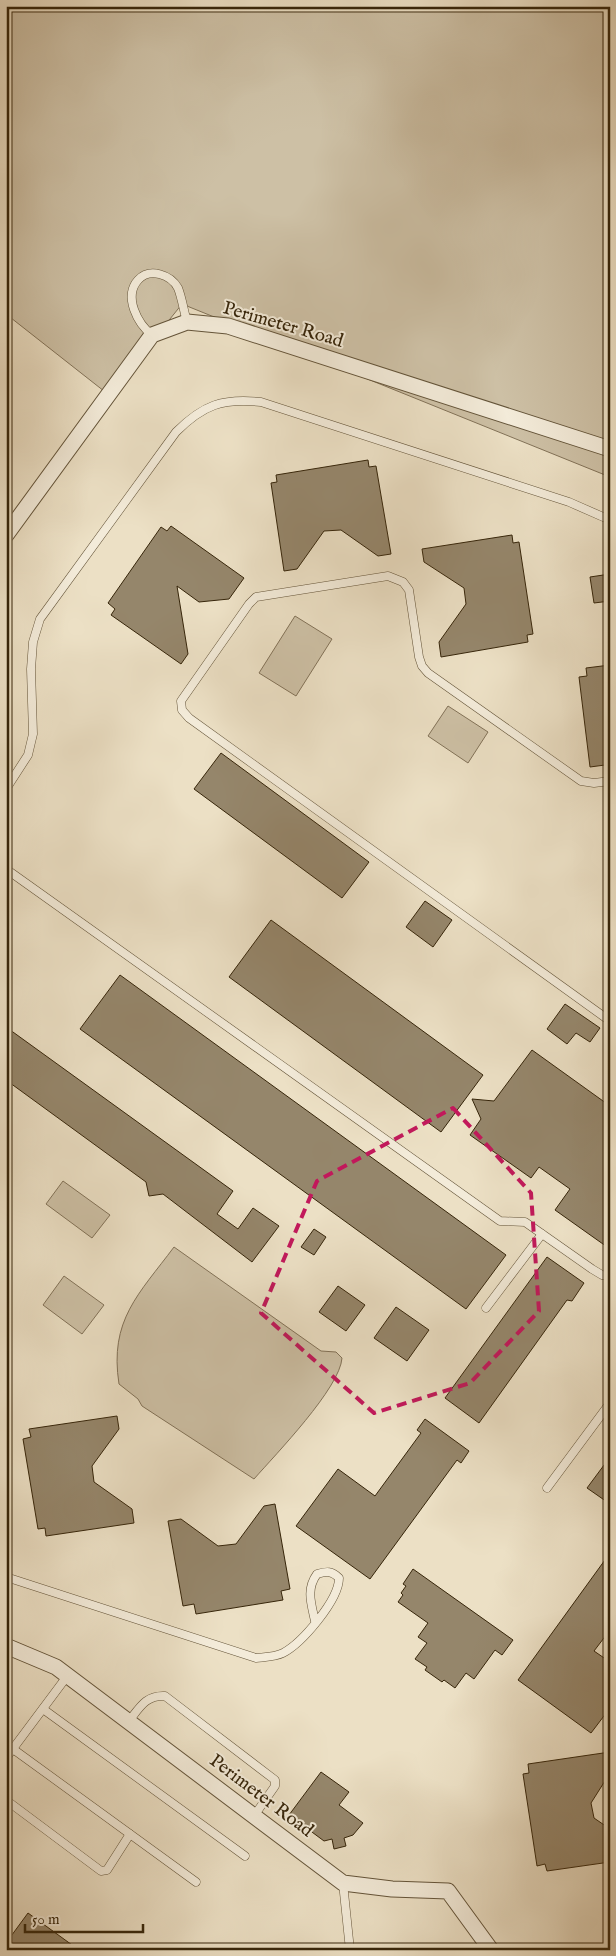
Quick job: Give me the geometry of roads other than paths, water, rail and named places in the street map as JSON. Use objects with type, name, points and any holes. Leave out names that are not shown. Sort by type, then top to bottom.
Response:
[{"type":"street","name":"Perimeter Road","points":[[152,334],[187,322],[228,326],[610,449]]},
{"type":"street","points":[[6,535],[152,334]]},
{"type":"street","name":"Perimeter Road","points":[[6,1646],[56,1667],[68,1675],[343,1883],[392,1889],[448,1890],[491,1950]]},
{"type":"lane","points":[[152,334],[144,328],[136,316],[133,301],[134,290],[138,280],[148,274],[158,273],[172,280],[178,288],[187,322]]},
{"type":"lane","points":[[6,789],[28,755],[33,734],[31,669],[33,642],[40,618],[176,432],[191,417],[207,407],[224,401],[261,402],[560,499],[610,520]]},
{"type":"lane","points":[[610,781],[588,784],[581,781],[428,673],[422,666],[419,657],[409,590],[403,582],[388,576],[256,597],[249,604],[181,701],[182,710],[189,718],[610,1021]]},
{"type":"lane","points":[[6,869],[500,1221],[525,1222],[602,1275],[610,1276]]},
{"type":"lane","points":[[486,1308],[542,1234]]},
{"type":"lane","points":[[547,1488],[610,1403]]},
{"type":"lane","points":[[6,1577],[256,1658],[275,1656],[290,1649],[316,1621],[335,1597],[339,1578],[334,1573],[326,1571],[317,1574],[312,1582],[310,1597],[316,1621]]},
{"type":"lane","points":[[6,1758],[68,1675]]},
{"type":"lane","points":[[129,1721],[146,1699],[154,1695],[165,1696],[195,1718],[276,1780],[275,1786],[254,1816]]},
{"type":"lane","points":[[42,1709],[245,1856]]},
{"type":"lane","points":[[13,1749],[196,1882]]},
{"type":"lane","points":[[6,1800],[101,1871],[107,1870],[130,1834]]},
{"type":"lane","points":[[343,1883],[350,1950]]}]
